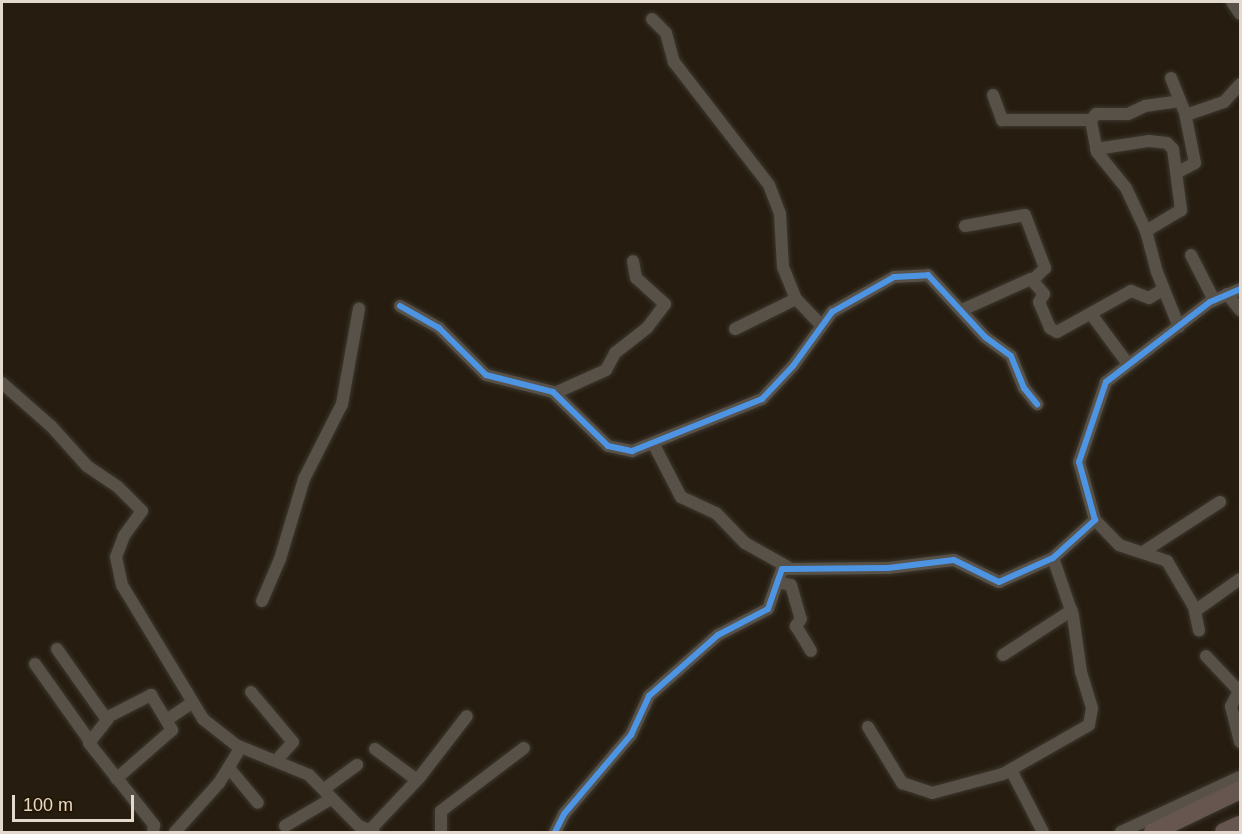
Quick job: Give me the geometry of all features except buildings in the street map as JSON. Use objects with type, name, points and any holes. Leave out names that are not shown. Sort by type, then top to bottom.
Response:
[{"type":"highway","points":[[1153,832],[1240,790]]},
{"type":"highway","points":[[1224,832],[1240,825]]},
{"type":"street","points":[[1232,2],[1240,14]]},
{"type":"street","points":[[652,19],[666,33],[674,62],[769,185],[780,214],[781,259],[796,299],[821,325]]},
{"type":"street","points":[[1171,78],[1186,116],[1196,165],[1176,173]]},
{"type":"street","points":[[1186,116],[1224,102],[1240,84]]},
{"type":"street","points":[[993,95],[1002,120],[1090,120],[1096,114],[1128,114],[1145,106],[1180,101]]},
{"type":"street","points":[[1090,120],[1096,149],[1126,188],[1146,231],[1164,289],[1179,327]]},
{"type":"street","points":[[1096,149],[1141,141],[1167,143],[1173,150],[1180,213],[1146,231]]},
{"type":"street","points":[[962,310],[1033,280],[1045,268],[1025,215],[965,226]]},
{"type":"street","points":[[1191,255],[1214,300]]},
{"type":"street","points":[[555,393],[606,370],[615,353],[647,328],[665,304],[636,278],[633,261]]},
{"type":"street","points":[[400,306],[439,328],[486,375],[555,393],[612,448],[632,451],[654,445],[762,399],[793,366],[821,325],[854,297],[904,275],[932,277],[985,337],[1011,356],[1024,388],[1037,404]]},
{"type":"street","points":[[1033,280],[1044,294],[1039,302],[1052,330],[1091,314],[1131,291],[1149,298],[1164,289]]},
{"type":"street","points":[[1199,630],[1196,611],[1167,561],[1119,545],[1095,520],[1080,467],[1080,454],[1104,386],[1128,364],[1214,300],[1240,289]]},
{"type":"street","points":[[1227,294],[1240,310]]},
{"type":"street","points":[[735,329],[796,299]]},
{"type":"street","points":[[262,601],[280,559],[304,479],[342,404],[359,309]]},
{"type":"street","points":[[1091,314],[1128,364]]},
{"type":"street","points":[[2,383],[51,426],[87,466],[118,487],[142,511],[124,536],[116,557],[122,585],[192,704],[218,730],[241,747],[309,775],[328,794],[355,828],[372,831],[417,780],[467,716]]},
{"type":"street","points":[[654,445],[681,497],[716,513],[745,543],[788,567],[888,568],[954,560],[999,582],[1053,558],[1095,520]]},
{"type":"street","points":[[1143,552],[1220,502]]},
{"type":"street","points":[[868,727],[897,777],[909,788],[939,792],[1011,770],[1085,728],[1092,720],[1072,610],[1053,558]]},
{"type":"street","points":[[555,832],[564,814],[631,735],[649,696],[718,635],[768,609],[779,573],[788,567]]},
{"type":"street","points":[[1196,611],[1240,579]]},
{"type":"street","points":[[777,582],[791,585],[801,618],[796,626],[811,651]]},
{"type":"street","points":[[1003,655],[1072,610]]},
{"type":"street","points":[[57,649],[106,718],[107,724],[89,740]]},
{"type":"street","points":[[1206,656],[1239,692],[1231,706],[1240,742]]},
{"type":"street","points":[[35,664],[116,779],[154,825],[153,832]]},
{"type":"street","points":[[251,692],[293,742],[276,761]]},
{"type":"street","points":[[106,718],[151,695],[168,719],[171,734],[116,779]]},
{"type":"street","points":[[168,719],[192,704]]},
{"type":"street","points":[[175,832],[229,768],[241,747]]},
{"type":"street","points":[[441,832],[441,812],[524,748]]},
{"type":"street","points":[[375,749],[417,780]]},
{"type":"street","points":[[285,826],[328,794],[357,765]]},
{"type":"street","points":[[229,768],[258,803]]},
{"type":"street","points":[[1011,770],[1043,832]]},
{"type":"street","points":[[1121,832],[1240,777]]},
{"type":"cycle path","points":[[400,306],[439,328],[486,375],[553,392],[608,446],[632,451],[762,399],[793,366],[832,312],[894,277],[928,275],[985,337],[1011,356],[1024,388],[1037,404]]},
{"type":"cycle path","points":[[555,832],[564,814],[631,735],[649,696],[718,635],[768,609],[782,569],[888,568],[954,560],[999,582],[1053,558],[1095,520],[1079,462],[1106,382],[1210,302],[1240,289]]}]
